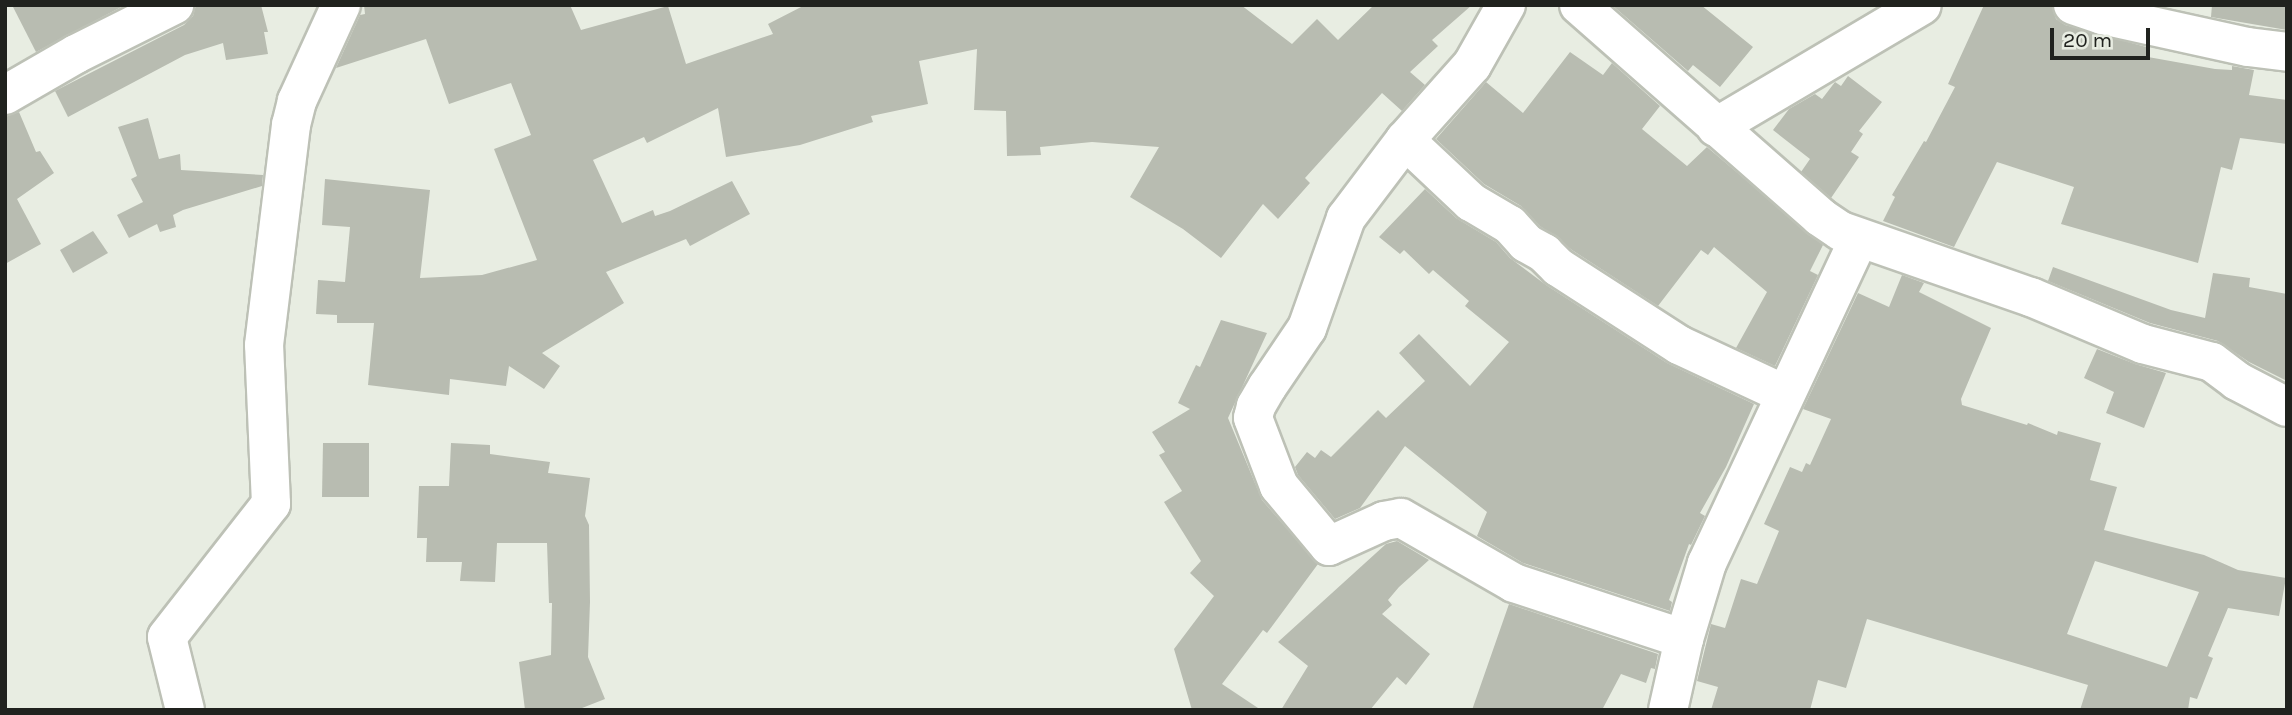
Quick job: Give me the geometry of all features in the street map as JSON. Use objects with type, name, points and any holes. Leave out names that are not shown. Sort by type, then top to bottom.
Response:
[{"type":"street","points":[[5,95],[76,54],[174,5]]},
{"type":"street","points":[[184,710],[167,637],[271,504],[264,345],[291,125],[297,101],[341,5]]},
{"type":"street","points":[[1506,5],[1472,65],[1405,140],[1346,218],[1307,328],[1256,406],[1253,418],[1279,486],[1328,546],[1384,521],[1401,518],[1514,583],[1684,639]]},
{"type":"street","points":[[1579,5],[1820,217],[1860,238],[2031,297],[2143,344],[2212,362],[2237,381],[2287,407]]},
{"type":"street","points":[[1716,127],[1922,5]]},
{"type":"street","points":[[2073,5],[2129,21],[2248,47],[2287,52]]},
{"type":"street","points":[[1405,140],[1471,202],[1510,225],[1526,243],[1544,253],[1568,273],[1679,345],[1784,394]]},
{"type":"street","points":[[1668,710],[1684,639],[1707,563],[1784,394],[1818,333],[1860,238]]},
{"type":"building","points":[[12,5],[125,5],[36,52]]},
{"type":"building","points":[[196,5],[261,5],[268,32],[264,32],[268,54],[226,60],[223,43],[185,55],[68,117],[55,91],[184,25],[193,16]]},
{"type":"building","points":[[364,5],[570,5],[581,30],[668,6],[686,64],[773,34],[768,24],[805,5],[1241,5],[1292,44],[1317,19],[1338,40],[1374,5],[1472,5],[1432,40],[1438,46],[1410,72],[1425,85],[1402,111],[1382,93],[1305,178],[1310,183],[1278,219],[1263,204],[1221,258],[1183,229],[1130,197],[1159,147],[1092,142],[1040,147],[1041,155],[1007,156],[1006,111],[974,110],[977,49],[919,61],[928,104],[871,116],[873,122],[800,145],[726,157],[718,108],[647,143],[644,137],[593,160],[622,223],[653,210],[655,216],[670,211],[732,181],[750,214],[690,246],[686,239],[606,272],[624,303],[542,353],[560,366],[544,389],[509,366],[506,386],[450,379],[449,395],[368,385],[374,323],[337,323],[337,315],[316,314],[318,280],[345,282],[350,227],[322,225],[325,179],[430,190],[420,278],[482,275],[537,260],[494,149],[531,135],[511,83],[449,104],[426,39],[336,68],[360,15],[365,14]]},
{"type":"building","points":[[1612,5],[1701,5],[1753,47],[1720,87],[1693,65],[1688,71]]},
{"type":"building","points":[[1984,5],[2052,5],[2056,19],[2065,25],[2150,48],[2148,57],[2215,69],[2232,70],[2232,66],[2254,70],[2249,95],[2287,100],[2287,144],[2240,138],[2232,170],[2221,167],[2198,263],[2061,224],[2074,187],[1997,162],[1954,247],[1883,221],[1895,197],[1892,195],[1924,141],[1926,142],[1955,87],[1948,84]]},
{"type":"building","points":[[2212,5],[2287,5],[2287,30],[2211,17]]},
{"type":"building","points":[[1570,52],[1603,75],[1612,63],[1660,106],[1642,129],[1687,166],[1707,147],[1823,245],[1810,271],[1818,275],[1775,366],[1736,348],[1767,292],[1714,247],[1708,255],[1701,250],[1658,306],[1572,250],[1540,226],[1521,206],[1484,184],[1436,139],[1486,82],[1523,113]]},
{"type":"building","points":[[1848,76],[1882,102],[1859,131],[1863,134],[1851,152],[1859,157],[1831,198],[1801,172],[1810,159],[1773,130],[1789,109],[1815,94],[1822,99],[1835,82],[1841,86]]},
{"type":"building","points":[[19,112],[36,152],[40,151],[54,173],[17,199],[41,244],[5,264],[5,117]]},
{"type":"building","points":[[148,118],[159,159],[180,154],[181,170],[263,175],[262,186],[183,210],[173,215],[176,227],[160,232],[157,224],[129,238],[117,215],[143,202],[131,179],[137,176],[118,127]]},
{"type":"building","points":[[1425,189],[1456,218],[1496,242],[1510,258],[1546,285],[1667,363],[1754,404],[1726,467],[1700,513],[1705,516],[1691,545],[1689,544],[1669,600],[1672,602],[1670,611],[1523,563],[1477,536],[1487,512],[1405,446],[1360,508],[1335,519],[1298,475],[1295,467],[1307,452],[1315,458],[1321,450],[1331,457],[1378,410],[1386,418],[1425,381],[1399,353],[1419,334],[1470,386],[1509,342],[1465,306],[1469,301],[1433,270],[1429,274],[1404,250],[1400,254],[1379,237]]},
{"type":"building","points":[[93,231],[108,253],[73,273],[60,250]]},
{"type":"building","points":[[2053,267],[2171,310],[2205,318],[2213,273],[2250,278],[2249,287],[2287,294],[2287,381],[2249,362],[2218,341],[2150,323],[2048,281]]},
{"type":"building","points":[[1902,275],[1924,283],[1919,292],[1991,328],[1961,399],[1962,405],[2027,425],[2028,423],[2057,435],[2058,431],[2101,443],[2090,480],[2117,487],[2104,530],[2204,555],[2238,570],[2286,578],[2279,616],[2228,608],[2208,656],[2213,658],[2197,699],[2190,697],[2188,710],[2080,710],[2088,685],[1867,619],[1846,688],[1818,680],[1810,710],[1711,710],[1718,687],[1697,681],[1711,624],[1725,628],[1741,579],[1757,584],[1779,531],[1764,524],[1790,467],[1802,472],[1806,463],[1810,465],[1831,419],[1803,409],[1858,293],[1889,307]],"holes":[[[2095,561],[2199,592],[2167,667],[2067,634]]]},
{"type":"building","points":[[1221,320],[1267,333],[1228,418],[1262,500],[1318,564],[1267,633],[1263,630],[1222,684],[1261,710],[1192,710],[1174,649],[1214,596],[1190,573],[1201,561],[1164,502],[1182,491],[1159,455],[1165,452],[1152,432],[1190,409],[1178,403],[1196,365],[1200,367]]},
{"type":"building","points":[[2097,349],[2166,373],[2144,428],[2106,413],[2114,392],[2084,378]]},
{"type":"building","points":[[323,443],[369,443],[369,497],[322,497]]},
{"type":"building","points":[[451,443],[490,445],[490,454],[550,462],[548,473],[590,478],[585,516],[589,525],[588,657],[605,699],[577,710],[525,710],[519,662],[551,655],[552,603],[549,603],[547,543],[497,543],[495,582],[460,581],[462,562],[426,562],[427,538],[417,538],[419,486],[449,486]]},
{"type":"building","points":[[1397,541],[1429,560],[1399,587],[1388,600],[1392,605],[1382,614],[1430,654],[1406,685],[1397,677],[1370,710],[1281,710],[1308,666],[1278,642],[1386,544]]},
{"type":"building","points":[[1509,604],[1658,654],[1655,669],[1651,668],[1646,683],[1621,674],[1602,710],[1472,710]]}]
